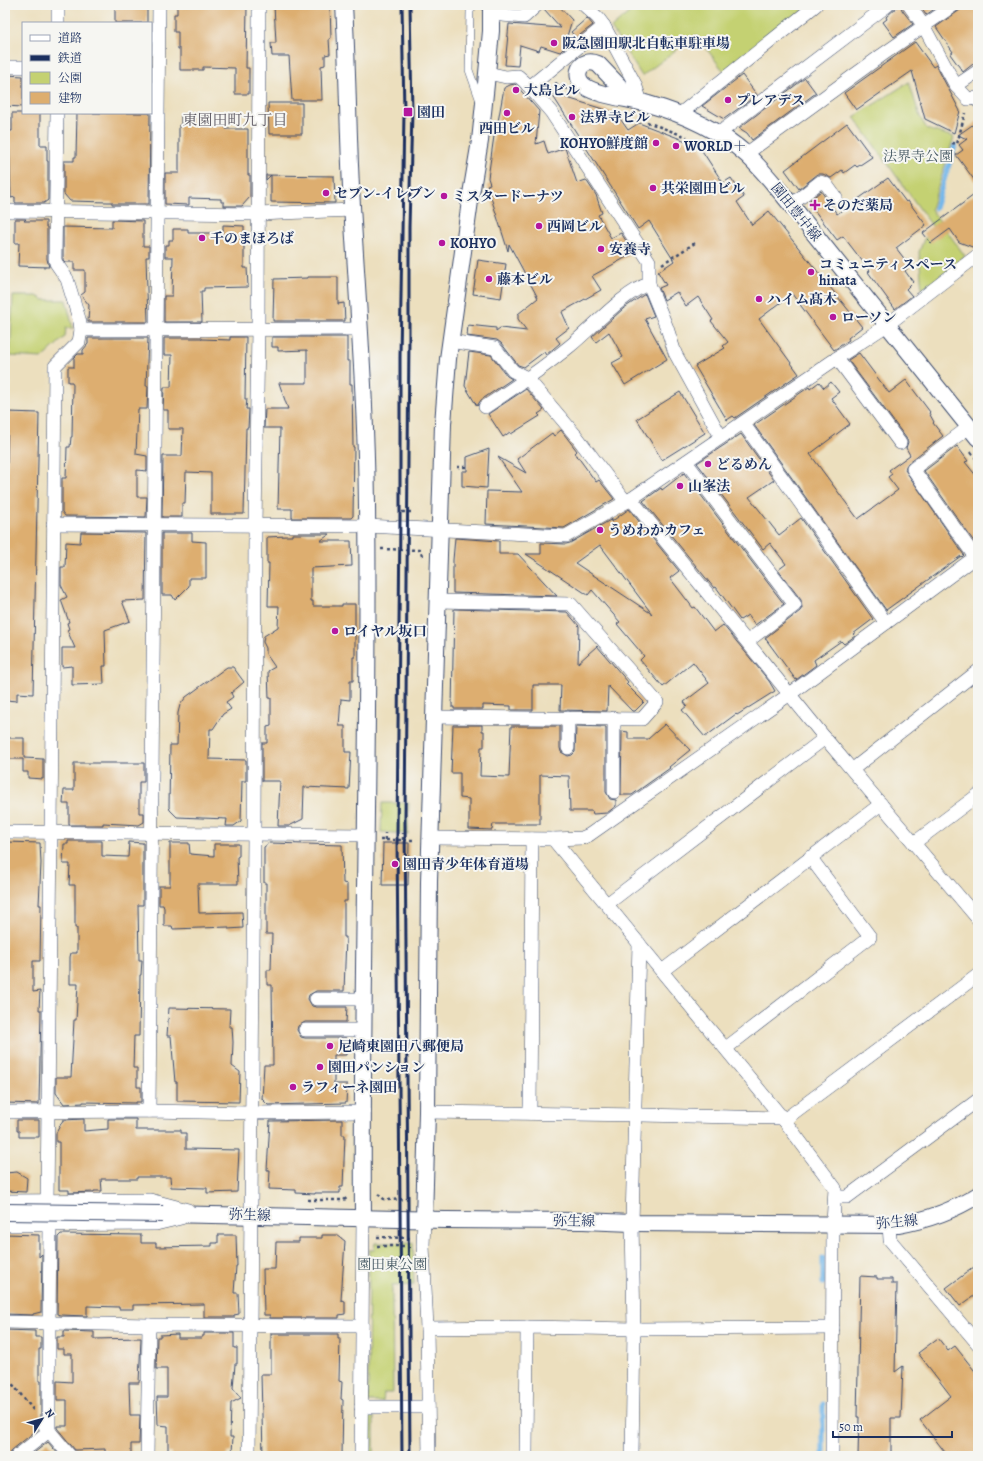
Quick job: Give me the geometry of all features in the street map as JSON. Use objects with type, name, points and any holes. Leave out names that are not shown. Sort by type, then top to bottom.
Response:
[{"type":"street","points":[[58,5],[58,22]]},
{"type":"street","points":[[149,1111],[159,5]]},
{"type":"street","points":[[249,1456],[254,833],[254,526],[258,329],[259,5]]},
{"type":"street","points":[[344,5],[352,210],[366,428],[368,770],[371,837],[363,999],[361,1456]]},
{"type":"street","points":[[429,1456],[427,1328],[423,1246],[427,1112],[424,839],[434,717],[443,424],[450,341],[488,73],[491,10],[524,17],[537,5]]},
{"type":"street","points":[[584,5],[604,26],[635,84],[641,102]]},
{"type":"street","points":[[680,114],[816,5]]},
{"type":"street","points":[[718,134],[888,5]]},
{"type":"street","points":[[909,5],[926,24],[956,86],[973,100]]},
{"type":"street","points":[[746,154],[954,5]]},
{"type":"street","points":[[527,84],[532,85],[604,26]]},
{"type":"street","points":[[5,67],[22,67]]},
{"type":"street","points":[[956,86],[978,71]]},
{"type":"street","points":[[488,73],[506,77],[518,76],[527,84],[550,112],[649,261],[649,279],[675,353],[721,437]]},
{"type":"street","name":"園田豊中線","points":[[641,102],[680,114],[701,124],[746,154],[764,172],[791,205],[974,433]]},
{"type":"street","points":[[47,1202],[55,366],[79,342],[81,330],[67,279],[56,263],[55,259],[57,114]]},
{"type":"street","points":[[791,205],[820,182],[826,184],[836,198]]},
{"type":"street","points":[[8,211],[258,214],[352,210]]},
{"type":"street","points":[[53,524],[367,526],[566,536],[628,500],[686,462],[887,325],[978,255]]},
{"type":"street","points":[[485,407],[528,378],[570,346],[615,306],[649,279]]},
{"type":"street","points":[[81,330],[360,329]]},
{"type":"street","points":[[450,341],[495,348],[513,371],[528,378],[628,500],[748,641],[825,738],[978,919]]},
{"type":"street","points":[[837,358],[900,442]]},
{"type":"street","points":[[743,423],[886,623]]},
{"type":"street","points":[[424,839],[553,839],[578,838],[589,835],[790,694],[977,556],[913,469],[974,433]]},
{"type":"street","points":[[686,462],[795,605],[748,641]]},
{"type":"street","points":[[434,717],[642,718],[657,702],[571,604],[438,601]]},
{"type":"street","points":[[853,770],[978,671]]},
{"type":"street","points":[[568,718],[568,748]]},
{"type":"street","points":[[614,718],[614,792]]},
{"type":"street","points":[[607,904],[825,738]]},
{"type":"street","points":[[914,843],[978,795]]},
{"type":"street","points":[[662,971],[881,804]]},
{"type":"street","points":[[5,832],[152,834],[254,833],[371,837]]},
{"type":"street","points":[[530,1113],[532,839]]},
{"type":"street","points":[[553,839],[726,1048],[783,1119],[835,1188],[833,1224],[832,1456]]},
{"type":"street","points":[[726,1048],[870,937],[810,857]]},
{"type":"street","points":[[632,1456],[634,1330],[632,1224],[639,943]]},
{"type":"street","points":[[427,1112],[783,1119],[978,975]]},
{"type":"street","points":[[316,999],[363,999]]},
{"type":"street","points":[[305,1030],[363,1030]]},
{"type":"street","points":[[835,1197],[847,1197],[978,1100]]},
{"type":"street","points":[[5,1112],[362,1112]]},
{"type":"street","name":"弥生線","points":[[5,1212],[583,1221],[632,1224],[898,1224],[918,1221],[940,1215],[956,1208],[978,1195]]},
{"type":"street","points":[[5,1201],[47,1202],[150,1200],[202,1214]]},
{"type":"street","points":[[5,1224],[156,1224],[202,1214]]},
{"type":"street","points":[[50,1224],[47,1428],[70,1456]]},
{"type":"street","points":[[889,1224],[890,1240],[978,1344]]},
{"type":"street","points":[[5,1322],[149,1325],[362,1326]]},
{"type":"street","points":[[147,1456],[149,1325]]},
{"type":"street","points":[[427,1328],[527,1327],[634,1330],[833,1328]]},
{"type":"street","points":[[526,1456],[527,1327]]},
{"type":"street","points":[[361,1407],[428,1407]]},
{"type":"street","points":[[17,1456],[47,1428]]},
{"type":"lane","points":[[474,5],[470,12],[469,70],[483,111]]},
{"type":"path","points":[[543,76],[568,90]]},
{"type":"path","points":[[952,143],[957,144],[973,100]]},
{"type":"path","points":[[645,121],[688,137]]},
{"type":"path","points":[[649,279],[695,243]]},
{"type":"path","points":[[454,466],[467,467]]},
{"type":"path","points":[[383,548],[419,550]]},
{"type":"path","points":[[385,833],[385,840]]},
{"type":"path","points":[[403,833],[403,840]]},
{"type":"path","points":[[371,837],[385,840],[424,839]]},
{"type":"path","points":[[304,1200],[344,1200],[348,1197],[349,1193]]},
{"type":"path","points":[[374,1246],[414,1246]]},
{"type":"path","points":[[5,1375],[47,1428]]},
{"type":"green space","points":[[638,5],[810,5],[725,73],[696,35],[642,76],[611,28]]},
{"type":"green space","name":"法界寺公園","points":[[909,82],[920,117],[927,129],[954,137],[931,209],[965,256],[922,292],[919,252],[924,239],[935,230],[854,117]]},
{"type":"green space","points":[[13,296],[37,296],[44,300],[66,300],[73,328],[66,328],[65,337],[42,358],[10,356]]},
{"type":"green space","points":[[382,803],[409,803],[408,834],[381,832]]},
{"type":"green space","name":"園田東公園","points":[[375,1243],[413,1243],[414,1285],[392,1286],[393,1393],[384,1393],[383,1402],[368,1402],[369,1250],[374,1250]]},
{"type":"green space","points":[[367,1416],[374,1416],[374,1456],[367,1456]]},
{"type":"building","points":[[115,5],[147,5],[147,22],[115,22]]},
{"type":"building","points":[[177,5],[247,5],[246,68],[249,68],[249,94],[235,94],[235,68],[203,67],[203,70],[180,70],[178,32],[174,32],[174,14],[177,14]]},
{"type":"building","points":[[274,5],[330,5],[330,54],[325,55],[325,65],[321,66],[322,100],[292,100],[289,56],[272,56],[271,43],[276,43]]},
{"type":"building","points":[[545,5],[558,5],[572,20],[563,49],[560,52],[541,46],[539,51],[520,45],[518,66],[505,65],[509,24],[561,28],[544,9]]},
{"type":"building","points":[[899,5],[901,5],[902,10],[913,24],[894,37],[883,22],[887,19],[886,17]]},
{"type":"building","points":[[919,5],[940,5],[926,15]]},
{"type":"building","points":[[967,5],[978,5],[978,63],[973,64],[963,72],[950,54],[953,52],[936,27]]},
{"type":"building","points":[[587,18],[593,25],[576,38],[571,32]]},
{"type":"building","points":[[915,42],[933,67],[936,65],[960,111],[954,133],[925,119],[912,71],[856,110],[844,93]]},
{"type":"building","points":[[6,75],[22,76],[22,107],[5,106]]},
{"type":"building","name":"プレアデス","points":[[742,75],[757,95],[724,119],[702,106]]},
{"type":"building","points":[[805,78],[816,93],[752,140],[747,133],[739,128]]},
{"type":"building","points":[[515,84],[539,111],[536,144],[544,141],[548,154],[565,148],[577,183],[586,180],[596,195],[602,213],[598,215],[611,238],[621,233],[634,253],[592,276],[601,290],[562,312],[569,328],[556,338],[560,343],[546,355],[544,352],[524,367],[518,365],[497,340],[467,336],[468,325],[496,328],[496,331],[500,328],[527,331],[518,319],[518,314],[538,298],[509,244],[508,251],[487,185],[490,184],[488,178],[496,122],[498,122],[504,88]]},
{"type":"building","points":[[551,93],[616,113],[628,130],[639,123],[699,146],[723,183],[731,178],[744,197],[737,202],[752,225],[769,211],[862,327],[848,338],[849,340],[834,350],[792,294],[759,319],[799,374],[735,418],[733,416],[727,420],[695,366],[725,348],[723,346],[728,342],[711,321],[713,320],[698,297],[686,306],[677,292],[664,300],[659,288],[666,285],[658,272],[674,261],[649,221],[638,229]]},
{"type":"building","points":[[268,103],[302,103],[302,134],[269,134]]},
{"type":"building","points":[[12,113],[40,114],[40,145],[47,145],[48,161],[48,200],[44,203],[15,203],[15,197],[11,198],[9,131],[12,131]]},
{"type":"building","points":[[77,114],[150,114],[149,204],[112,204],[112,202],[70,201],[64,194],[64,161],[74,161],[74,157],[76,157]]},
{"type":"building","points":[[181,115],[201,115],[202,126],[226,126],[226,129],[248,129],[248,175],[250,175],[250,197],[242,206],[224,206],[224,202],[221,202],[221,199],[189,198],[189,205],[165,204],[165,173],[179,173],[179,125],[181,125]]},
{"type":"building","points":[[978,121],[978,185],[956,155],[963,150],[959,145],[967,139],[958,135]]},
{"type":"building","points":[[847,123],[872,157],[857,167],[855,165],[844,173],[842,170],[831,178],[823,174],[818,174],[799,189],[785,170]]},
{"type":"building","points":[[266,175],[271,175],[266,180]]},
{"type":"building","points":[[271,175],[334,176],[335,203],[271,202]]},
{"type":"building","points":[[888,178],[926,225],[896,248],[910,266],[905,271],[913,282],[906,289],[912,296],[895,309],[868,272],[870,271],[843,236],[837,240],[808,202],[821,191],[837,214]]},
{"type":"building","points":[[978,192],[978,247],[975,248],[959,242],[950,229],[931,243],[923,233]]},
{"type":"building","points":[[15,219],[26,219],[24,221],[46,221],[47,259],[49,267],[18,266],[19,243],[15,243]]},
{"type":"building","points":[[112,220],[143,221],[143,246],[149,246],[149,257],[146,257],[148,322],[88,322],[89,305],[81,295],[85,292],[85,270],[74,270],[74,262],[65,262],[63,260],[63,227],[112,228]]},
{"type":"building","points":[[223,225],[244,226],[244,268],[247,268],[248,287],[204,288],[204,291],[201,291],[202,322],[164,322],[164,296],[172,296],[173,257],[165,257],[165,245],[169,245],[169,240],[173,240],[173,229],[188,229],[188,233],[223,233]]},
{"type":"building","name":"藤本ビル","points":[[478,260],[506,264],[501,298],[473,294]]},
{"type":"building","points":[[338,277],[338,304],[344,303],[345,321],[273,321],[274,279]]},
{"type":"building","points":[[645,294],[654,316],[645,319],[667,359],[625,385],[612,363],[623,357],[609,332],[596,342],[592,337],[624,308]]},
{"type":"building","points":[[230,337],[246,337],[245,399],[247,399],[246,409],[249,409],[248,428],[246,428],[244,514],[211,514],[211,473],[186,472],[185,503],[182,503],[182,517],[162,517],[163,456],[182,456],[183,429],[168,429],[168,410],[163,410],[164,387],[171,387],[172,355],[164,355],[164,338],[230,340]]},
{"type":"building","points":[[272,337],[347,337],[347,361],[350,361],[350,384],[352,384],[354,447],[353,516],[351,518],[292,518],[292,509],[278,509],[280,428],[264,428],[265,409],[288,409],[279,383],[307,383],[307,350],[278,351],[278,347],[272,347]]},
{"type":"building","points":[[88,338],[148,338],[146,386],[148,386],[147,409],[138,409],[136,454],[147,456],[147,471],[137,470],[137,497],[147,497],[146,517],[65,516],[62,512],[62,478],[66,478],[67,447],[70,447],[72,437],[73,385],[72,382],[68,382],[68,367],[74,367],[74,358],[78,354],[83,354],[83,350],[88,344]]},
{"type":"building","points":[[469,352],[491,355],[507,376],[512,379],[481,400],[477,406],[465,386]]},
{"type":"building","points":[[859,353],[889,393],[906,380],[930,412],[929,413],[934,422],[933,423],[943,436],[908,463],[905,470],[964,555],[886,610],[754,425],[809,387],[810,389],[819,382],[824,388],[831,382],[839,392],[831,398],[850,424],[810,454],[858,519],[898,490],[888,477],[892,474],[889,470],[910,455],[906,448],[908,442],[906,438],[848,360]]},
{"type":"building","points":[[526,389],[544,410],[538,414],[540,416],[511,434],[510,432],[503,437],[488,414]]},
{"type":"building","points":[[680,392],[705,433],[662,460],[637,419]]},
{"type":"building","points":[[8,412],[39,413],[33,694],[17,693],[17,701],[5,700],[5,583]]},
{"type":"building","points":[[561,430],[577,451],[575,453],[596,482],[599,480],[614,499],[564,528],[486,524],[487,491],[522,492],[498,457],[526,473],[517,459],[552,433],[554,436]]},
{"type":"building","points":[[741,434],[774,480],[749,497],[779,535],[801,518],[873,619],[853,634],[855,636],[844,644],[841,641],[814,660],[816,665],[796,680],[765,638],[802,608],[801,600],[778,570],[786,564],[770,543],[763,549],[697,463]]},
{"type":"building","points":[[957,446],[968,461],[965,462],[978,478],[977,546],[924,471]]},
{"type":"building","points":[[489,449],[487,488],[462,486],[462,471],[467,471],[467,457]]},
{"type":"building","points":[[684,473],[784,604],[755,625],[748,615],[740,620],[716,587],[714,588],[643,501],[661,488],[662,490]]},
{"type":"building","points":[[629,509],[679,571],[670,578],[693,608],[695,607],[714,632],[723,625],[769,681],[775,691],[737,715],[736,714],[705,737],[682,710],[687,706],[684,702],[709,683],[693,662],[663,687],[640,660],[644,656],[617,624],[620,622],[592,590],[588,595],[526,554],[541,554],[541,543],[570,543],[612,519],[611,522]],"holes":[[[600,545],[652,614],[575,563]]]},
{"type":"building","points":[[81,532],[146,533],[145,600],[122,601],[130,621],[105,630],[106,666],[103,666],[104,684],[72,685],[72,666],[62,667],[62,648],[75,648],[67,630],[69,629],[67,623],[69,622],[61,600],[67,597],[61,585],[61,567],[65,567],[66,542],[80,543]]},
{"type":"building","points":[[162,533],[192,533],[192,541],[206,542],[206,578],[189,578],[189,586],[175,600],[172,595],[162,595]]},
{"type":"building","points":[[292,534],[330,534],[320,541],[351,541],[352,566],[311,568],[311,601],[313,601],[313,606],[342,606],[342,604],[355,604],[355,657],[353,657],[353,681],[350,681],[350,700],[341,699],[339,726],[345,726],[345,752],[351,752],[349,789],[304,787],[303,819],[289,826],[278,826],[280,781],[262,781],[262,743],[267,743],[267,727],[271,726],[271,698],[269,698],[268,671],[275,667],[266,654],[266,648],[263,642],[264,636],[278,627],[279,606],[268,606],[269,563],[267,563],[267,537],[292,536]]},
{"type":"building","points":[[455,538],[499,541],[499,554],[518,554],[557,596],[453,593]]},
{"type":"building","points":[[454,609],[567,612],[579,626],[578,663],[597,646],[628,682],[626,684],[644,702],[635,711],[632,711],[608,686],[607,711],[560,710],[561,685],[533,685],[533,710],[511,710],[511,706],[483,705],[483,709],[454,709],[454,707],[452,707]]},
{"type":"building","points":[[227,667],[233,667],[244,682],[231,693],[233,697],[226,702],[231,709],[223,714],[213,729],[210,729],[209,759],[246,760],[246,781],[242,781],[241,821],[234,826],[226,826],[227,819],[177,817],[169,807],[170,745],[177,745],[178,713],[180,705],[186,697]]},
{"type":"building","points":[[665,724],[690,750],[669,767],[670,768],[632,795],[621,795],[622,731],[628,732],[628,739],[648,739]]},
{"type":"building","points":[[453,725],[482,725],[482,731],[484,731],[484,747],[481,747],[480,776],[509,777],[511,726],[560,726],[561,752],[568,756],[575,752],[576,726],[606,727],[606,792],[610,799],[616,800],[616,806],[607,813],[593,814],[592,811],[570,811],[569,776],[540,775],[540,824],[493,824],[492,830],[469,829],[469,799],[460,798],[460,773],[451,773]]},
{"type":"building","points":[[5,738],[24,738],[24,758],[43,759],[43,779],[28,778],[28,772],[23,772],[23,759],[5,759]]},
{"type":"building","points":[[74,763],[144,763],[144,782],[139,782],[139,813],[144,813],[144,822],[139,825],[103,823],[103,825],[69,825],[69,804],[63,804],[64,790],[74,790]]},
{"type":"building","points":[[68,841],[102,841],[102,856],[128,857],[129,842],[143,843],[143,905],[138,905],[139,960],[142,960],[140,975],[139,1036],[134,1036],[133,1068],[137,1068],[137,1087],[141,1087],[141,1102],[83,1102],[64,1104],[56,1093],[56,1077],[71,1077],[74,1020],[76,1020],[78,984],[70,984],[70,957],[71,953],[77,953],[77,928],[75,928],[75,885],[69,885],[70,864],[63,864],[64,844],[68,844]]},
{"type":"building","points":[[6,842],[40,843],[40,961],[33,961],[33,992],[40,991],[39,1010],[41,1010],[39,1104],[5,1103]]},
{"type":"building","points":[[170,843],[189,843],[190,854],[214,856],[214,844],[239,844],[239,856],[237,857],[238,884],[198,884],[199,913],[242,912],[243,928],[228,929],[228,927],[173,929],[172,926],[164,926],[164,908],[163,905],[159,905],[159,886],[170,886]]},
{"type":"building","points":[[269,843],[342,845],[343,883],[347,884],[347,901],[344,901],[344,937],[346,937],[344,991],[316,991],[309,995],[308,999],[312,1006],[316,1007],[347,1007],[346,1022],[305,1022],[298,1026],[297,1030],[301,1037],[305,1038],[346,1038],[346,1055],[334,1055],[334,1084],[347,1084],[346,1103],[268,1105],[262,1099],[264,1065],[273,1065],[272,985],[267,985],[267,970],[271,970],[272,934],[266,934],[266,883],[264,883],[264,847]]},
{"type":"building","name":"園田青少年体育道場","points":[[383,843],[409,843],[408,885],[382,885]]},
{"type":"building","points":[[169,1008],[230,1009],[229,1027],[232,1027],[233,1042],[232,1066],[240,1072],[239,1102],[177,1101],[177,1082],[175,1082],[171,1036],[167,1036]]},
{"type":"building","points":[[84,1119],[84,1131],[108,1129],[108,1119],[136,1119],[136,1130],[181,1130],[181,1133],[186,1133],[186,1149],[239,1150],[237,1192],[207,1193],[207,1188],[171,1187],[170,1177],[101,1179],[102,1191],[94,1192],[69,1193],[69,1190],[59,1190],[59,1142],[56,1142],[56,1133],[63,1120]]},
{"type":"building","points":[[17,1120],[39,1120],[39,1137],[19,1137],[19,1131],[17,1131]]},
{"type":"building","points":[[342,1120],[342,1135],[345,1135],[343,1187],[340,1187],[340,1193],[296,1193],[296,1190],[269,1189],[270,1170],[267,1170],[270,1121]]},
{"type":"building","points":[[17,1172],[27,1178],[26,1192],[5,1191],[5,1173]]},
{"type":"building","points":[[5,1234],[39,1235],[39,1257],[42,1254],[41,1312],[33,1315],[5,1314]]},
{"type":"building","points":[[61,1234],[141,1235],[141,1243],[156,1243],[156,1247],[212,1246],[212,1243],[218,1243],[218,1235],[236,1235],[237,1266],[234,1293],[238,1293],[239,1314],[234,1315],[234,1317],[204,1317],[204,1304],[133,1305],[133,1309],[87,1306],[87,1316],[57,1314],[58,1237]]},
{"type":"building","points":[[322,1235],[337,1235],[345,1241],[341,1300],[345,1301],[345,1314],[339,1315],[339,1318],[270,1318],[270,1315],[264,1315],[263,1269],[275,1269],[276,1242],[299,1242],[299,1238],[322,1238]]},
{"type":"building","points":[[978,1264],[978,1293],[960,1306],[946,1288]]},
{"type":"building","points":[[860,1276],[877,1277],[877,1279],[892,1279],[892,1284],[897,1284],[895,1372],[903,1366],[901,1418],[891,1418],[891,1456],[858,1456],[859,1417],[857,1417]]},
{"type":"building","points":[[5,1330],[35,1331],[35,1337],[41,1337],[41,1349],[39,1349],[39,1381],[41,1381],[41,1419],[37,1424],[38,1429],[12,1450],[9,1456],[5,1456]]},
{"type":"building","points":[[64,1331],[94,1332],[94,1339],[141,1338],[139,1383],[129,1383],[130,1415],[140,1415],[139,1444],[131,1444],[131,1456],[105,1456],[105,1449],[75,1450],[57,1428],[57,1426],[67,1426],[67,1400],[57,1400],[57,1381],[72,1382],[72,1354],[64,1354],[64,1349],[57,1349],[57,1337],[64,1337]]},
{"type":"building","points":[[204,1333],[234,1333],[234,1348],[237,1348],[237,1364],[235,1364],[233,1388],[241,1398],[231,1403],[230,1437],[233,1437],[232,1452],[227,1453],[227,1456],[171,1456],[171,1452],[168,1452],[168,1426],[158,1425],[157,1397],[167,1397],[167,1369],[156,1369],[157,1337],[160,1337],[160,1335],[178,1334],[178,1338],[202,1338]]},
{"type":"building","points":[[271,1334],[338,1334],[338,1338],[340,1338],[339,1381],[342,1382],[341,1399],[343,1400],[342,1456],[263,1456],[261,1374],[271,1374]]},
{"type":"building","points":[[938,1338],[948,1351],[955,1346],[978,1375],[978,1456],[948,1456],[920,1420],[951,1396],[918,1353]]},
{"type":"building","points":[[48,1442],[59,1455],[30,1456]]},
{"type":"waterway","points":[[935,208],[955,146]]},
{"type":"waterway","points":[[823,1258],[823,1283]]},
{"type":"waterway","points":[[823,1404],[823,1456]]},
{"type":"railway","points":[[402,5],[404,112],[400,357],[397,836],[402,1456]]},
{"type":"railway","points":[[410,5],[412,112],[409,227],[405,822],[410,1456]]},
{"type":"place","name":"阪急園田駅北自転車駐車場","points":[[554,43]]},
{"type":"place","name":"大島ビル","points":[[516,90]]},
{"type":"place","name":"プレアデス","points":[[728,100]]},
{"type":"place","name":"園田","points":[[408,112]]},
{"type":"place","name":"西田ビル","points":[[507,113]]},
{"type":"place","name":"法界寺ビル","points":[[572,117]]},
{"type":"place","name":"KOHYO鮮度館","points":[[656,143]]},
{"type":"place","name":"WORLD＋","points":[[676,146]]},
{"type":"place","name":"共栄園田ビル","points":[[653,188]]},
{"type":"place","name":"セブン-イレブン","points":[[326,193]]},
{"type":"place","name":"ミスタードーナツ","points":[[444,196]]},
{"type":"place","name":"そのだ薬局","points":[[815,205]]},
{"type":"place","name":"西岡ビル","points":[[539,226]]},
{"type":"place","name":"千のまほろば","points":[[202,238]]},
{"type":"place","name":"KOHYO","points":[[442,243]]},
{"type":"place","name":"安養寺","points":[[601,249]]},
{"type":"place","name":"コミュニティスペース hinata","points":[[811,272]]},
{"type":"place","name":"藤本ビル","points":[[489,279]]},
{"type":"place","name":"ハイム髙木","points":[[759,299]]},
{"type":"place","name":"ローソン","points":[[833,317]]},
{"type":"place","name":"どるめん","points":[[708,464]]},
{"type":"place","name":"山峯法","points":[[680,486]]},
{"type":"place","name":"うめわかカフェ","points":[[600,530]]},
{"type":"place","name":"ロイヤル坂口","points":[[335,631]]},
{"type":"place","name":"園田青少年体育道場","points":[[395,864]]},
{"type":"place","name":"尼崎東園田八郵便局","points":[[330,1046]]},
{"type":"place","name":"園田パンション","points":[[320,1067]]},
{"type":"place","name":"ラフィーネ園田","points":[[293,1087]]},
{"type":"district","name":"東園田町九丁目","points":[[235,120]]}]
